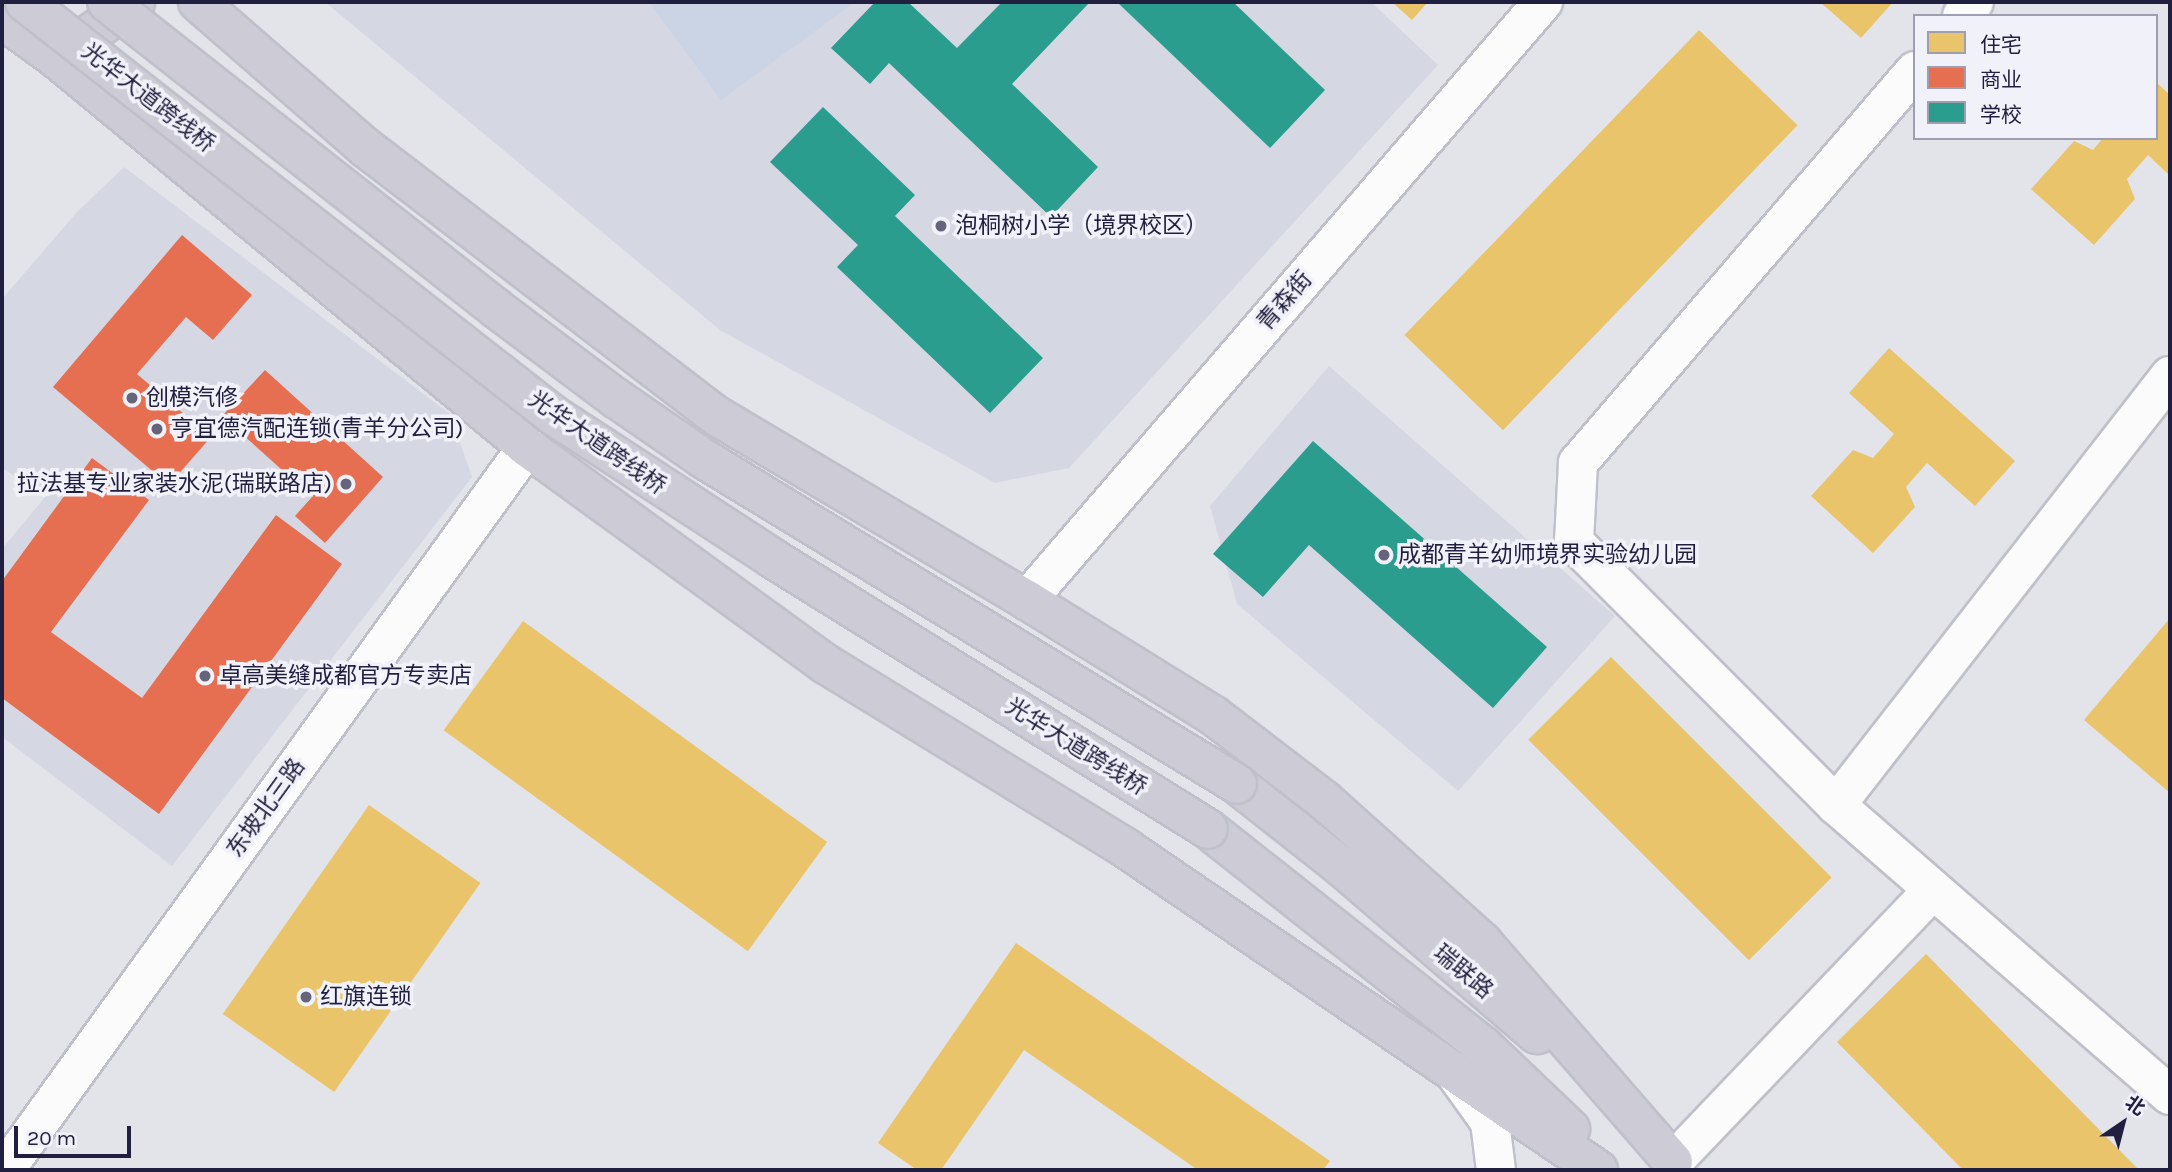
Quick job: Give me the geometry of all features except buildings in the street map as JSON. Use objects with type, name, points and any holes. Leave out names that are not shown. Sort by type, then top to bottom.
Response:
[{"type":"main road","name":"光华大道跨线桥","points":[[25,2],[553,415],[772,558],[1208,829]]},
{"type":"main road","name":"光华大道跨线桥","points":[[107,2],[486,301],[617,399],[704,458],[1237,784]]},
{"type":"main road","points":[[56,58],[135,2]]},
{"type":"main road","points":[[198,2],[366,148],[717,416],[1027,600],[1214,716],[1324,800],[1482,942],[1677,1166]]},
{"type":"main road","points":[[2,19],[56,58],[527,447],[824,663],[1127,849],[1598,1170]]},
{"type":"main road","name":"瑞联路","points":[[1237,784],[1342,867],[1530,1028],[1677,1166]]},
{"type":"main road","name":"瑞联路","points":[[1208,829],[1484,1047],[1612,1170]]},
{"type":"street","name":"青森街","points":[[1027,600],[1543,2]]},
{"type":"street","points":[[1913,73],[1578,463],[1574,542],[1836,805],[1931,891],[2170,1095]]},
{"type":"street","points":[[1836,805],[2170,376]]},
{"type":"street","name":"东坡北三路","points":[[5,1170],[527,447]]},
{"type":"street","points":[[1677,1166],[1931,891]]},
{"type":"street","points":[[1456,1074],[1490,1122],[1496,1170]]},
{"type":"shaded area","name":"泡桐树小学（境界校区）","points":[[325,2],[1371,2],[1438,65],[1069,468],[995,483],[720,330]]},
{"type":"shaded area","points":[[649,2],[855,2],[721,100]]},
{"type":"shaded area","points":[[124,167],[450,414],[472,477],[172,866],[2,737],[2,549],[46,496],[2,468],[2,299],[77,212]]},
{"type":"shaded area","name":"成都青羊幼师境界实验幼儿园","points":[[1329,366],[1615,616],[1458,791],[1237,604],[1210,506]]},
{"type":"place","name":"泡桐树小学（境界校区）","points":[[941,226]]},
{"type":"place","name":"创模汽修","points":[[132,398]]},
{"type":"place","name":"亨宜德汽配连锁(青羊分公司)","points":[[157,429]]},
{"type":"place","name":"拉法基专业家装水泥(瑞联路店)","points":[[346,484]]},
{"type":"place","name":"成都青羊幼师境界实验幼儿园","points":[[1384,555]]},
{"type":"place","name":"卓高美缝成都官方专卖店","points":[[205,676]]},
{"type":"place","name":"红旗连锁","points":[[306,997]]}]
